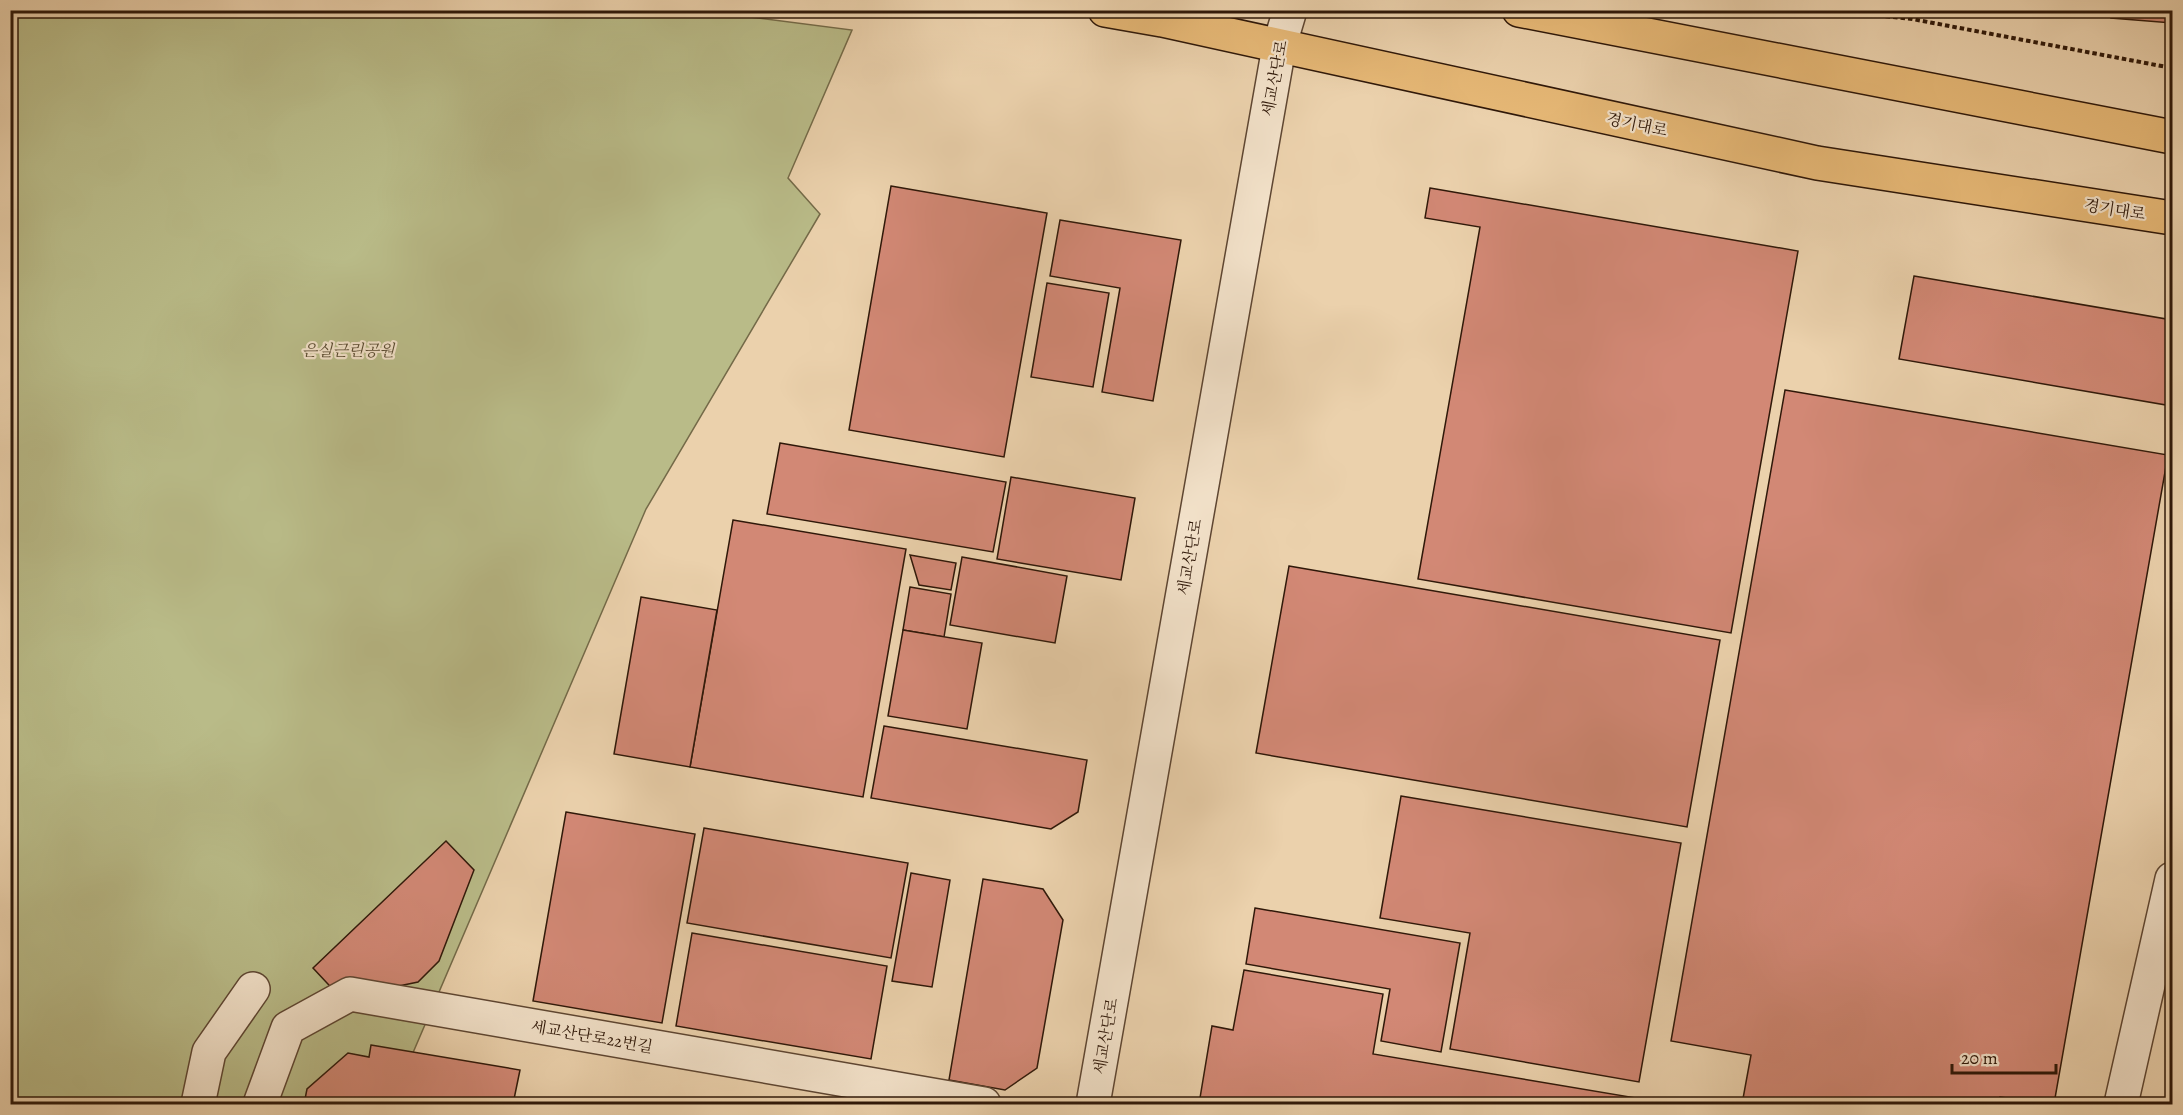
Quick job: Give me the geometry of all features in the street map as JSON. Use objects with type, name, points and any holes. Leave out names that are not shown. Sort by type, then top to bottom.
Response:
[{"type":"main road","name":"경기대로","points":[[1105,10],[1162,20],[1817,163],[2172,218]]},
{"type":"main road","points":[[1519,10],[2172,137]]},
{"type":"street","name":"세교산단로","points":[[1093,1104],[1279,47],[1290,10]]},
{"type":"street","points":[[2121,1104],[2172,879]]},
{"type":"street","points":[[198,1104],[209,1052],[254,989]]},
{"type":"street","name":"세교산단로22번길","points":[[260,1104],[288,1028],[350,994],[984,1104]]},
{"type":"path","points":[[1826,10],[1912,19],[2172,69]]},
{"type":"green space","name":"은실근린공원","points":[[694,10],[852,30],[788,178],[820,214],[646,509],[391,1104],[11,1104],[10,11]]},
{"type":"building","points":[[2112,10],[2172,10],[2172,23],[2111,18]]},
{"type":"building","points":[[891,186],[1047,213],[1004,457],[849,430]]},
{"type":"building","points":[[1430,188],[1798,251],[1731,633],[1418,579],[1480,227],[1425,218]]},
{"type":"building","points":[[1060,220],[1181,240],[1153,401],[1102,392],[1120,288],[1050,276]]},
{"type":"building","points":[[1914,276],[2172,320],[2172,406],[1899,359]]},
{"type":"building","points":[[1047,283],[1109,293],[1093,387],[1031,377]]},
{"type":"building","points":[[1785,390],[2168,455],[2054,1104],[2000,1097],[1999,1104],[1742,1104],[1751,1055],[1671,1041]]},
{"type":"building","points":[[780,443],[1006,482],[993,552],[767,514]]},
{"type":"building","points":[[1011,477],[1135,498],[1121,580],[997,559]]},
{"type":"building","points":[[733,520],[906,549],[863,797],[690,767]]},
{"type":"building","points":[[910,555],[956,563],[951,590],[919,585]]},
{"type":"building","points":[[962,557],[1067,576],[1055,643],[950,625]]},
{"type":"building","points":[[1289,566],[1720,640],[1687,827],[1256,753]]},
{"type":"building","points":[[910,587],[951,594],[944,637],[903,630]]},
{"type":"building","points":[[641,597],[717,610],[690,767],[614,754]]},
{"type":"building","points":[[903,630],[982,643],[967,729],[888,716]]},
{"type":"building","points":[[884,726],[1087,760],[1078,812],[1051,829],[871,798]]},
{"type":"building","points":[[1401,796],[1681,843],[1639,1082],[1450,1049],[1470,933],[1380,918]]},
{"type":"building","points":[[566,812],[695,834],[662,1023],[533,1001]]},
{"type":"building","points":[[704,828],[908,863],[891,958],[687,923]]},
{"type":"building","points":[[446,841],[474,870],[439,961],[418,982],[341,998],[313,968]]},
{"type":"building","points":[[911,873],[950,880],[932,987],[892,981]]},
{"type":"building","points":[[983,879],[1043,889],[1063,920],[1037,1068],[1005,1090],[949,1080]]},
{"type":"building","points":[[1255,908],[1460,943],[1441,1052],[1381,1041],[1390,989],[1246,964]]},
{"type":"building","points":[[692,933],[887,966],[871,1059],[676,1026]]},
{"type":"building","points":[[1244,970],[1383,994],[1373,1054],[1648,1100],[1647,1104],[1199,1104],[1212,1026],[1233,1030]]},
{"type":"building","points":[[371,1045],[520,1070],[513,1104],[304,1104],[307,1089],[348,1053],[369,1057]]}]
